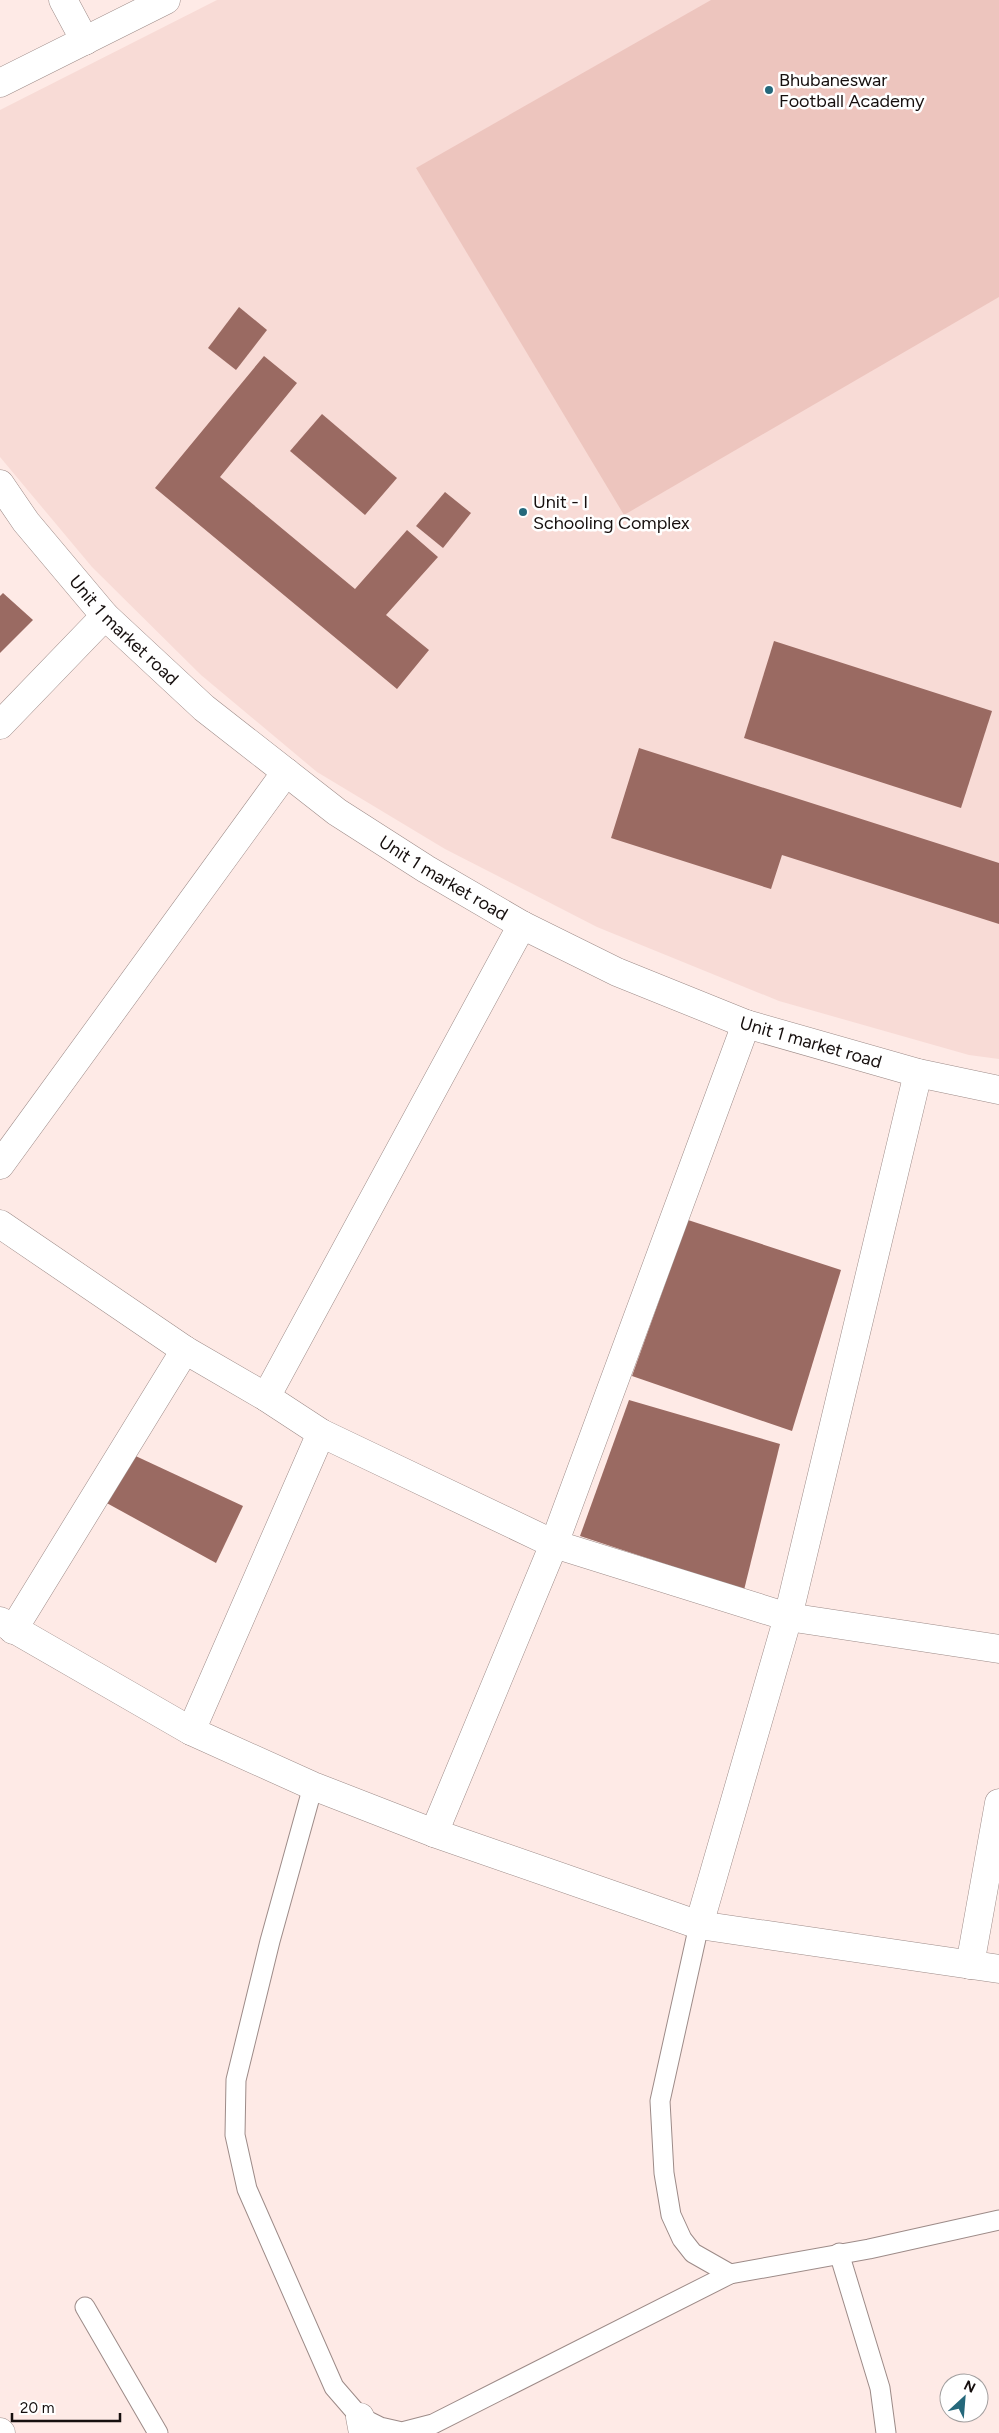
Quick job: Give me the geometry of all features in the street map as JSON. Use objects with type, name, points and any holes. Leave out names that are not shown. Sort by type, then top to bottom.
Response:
[{"type":"street","points":[[63,0],[85,42]]},
{"type":"street","points":[[0,83],[166,0]]},
{"type":"street","name":"Unit 1 market road","points":[[0,484],[26,522],[105,616],[204,708],[337,812],[426,869],[522,925],[617,972],[746,1024],[918,1073],[999,1090]]},
{"type":"street","points":[[0,725],[105,616]]},
{"type":"street","points":[[0,1165],[286,772]]},
{"type":"street","points":[[266,1397],[522,925]]},
{"type":"street","points":[[434,1833],[554,1544],[746,1024]]},
{"type":"street","points":[[699,1925],[788,1617],[918,1073]]},
{"type":"street","points":[[0,1224],[185,1350],[266,1397],[321,1433],[554,1544],[788,1617],[999,1649]]},
{"type":"street","points":[[185,1350],[6,1626],[191,1731],[313,1786],[434,1833],[699,1925],[999,1970]]},
{"type":"street","points":[[191,1731],[321,1433]]},
{"type":"street","points":[[970,1966],[999,1803]]},
{"type":"lane","points":[[313,1786],[270,1941],[236,2080],[235,2134],[247,2188],[334,2387],[361,2425],[402,2432],[433,2424],[730,2274],[869,2249],[999,2220]]},
{"type":"lane","points":[[699,1925],[660,2101],[664,2173],[671,2215],[682,2239],[693,2254],[730,2274]]},
{"type":"lane","points":[[839,2253],[880,2388],[886,2433]]},
{"type":"lane","points":[[85,2307],[158,2433]]},
{"type":"shaded area","name":"Unit - I Schooling Complex","points":[[217,0],[999,0],[999,1059],[969,1055],[779,1001],[597,927],[445,849],[317,772],[201,675],[92,567],[0,457],[0,110]]},
{"type":"shaded area","points":[[711,0],[999,0],[999,297],[624,515],[416,168]]},
{"type":"building","points":[[239,307],[267,330],[236,370],[208,348]]},
{"type":"building","points":[[264,356],[297,383],[220,477],[355,589],[407,530],[438,557],[386,615],[429,650],[397,689],[155,488]]},
{"type":"building","points":[[322,414],[397,478],[365,515],[290,451]]},
{"type":"building","points":[[445,492],[471,513],[443,548],[416,526]]},
{"type":"building","points":[[3,593],[33,620],[0,653],[0,596]]},
{"type":"building","points":[[774,641],[992,711],[961,808],[744,738]]},
{"type":"building","points":[[639,748],[999,863],[999,924],[782,855],[771,889],[611,838]]},
{"type":"building","points":[[688,1220],[841,1270],[792,1431],[632,1376]]},
{"type":"building","points":[[629,1400],[780,1444],[744,1590],[580,1536]]},
{"type":"building","points":[[127,1452],[243,1506],[216,1563],[103,1501]]},
{"type":"place","name":"Bhubaneswar Football Academy","points":[[769,90]]},
{"type":"place","name":"Unit - I Schooling Complex","points":[[523,512]]}]
